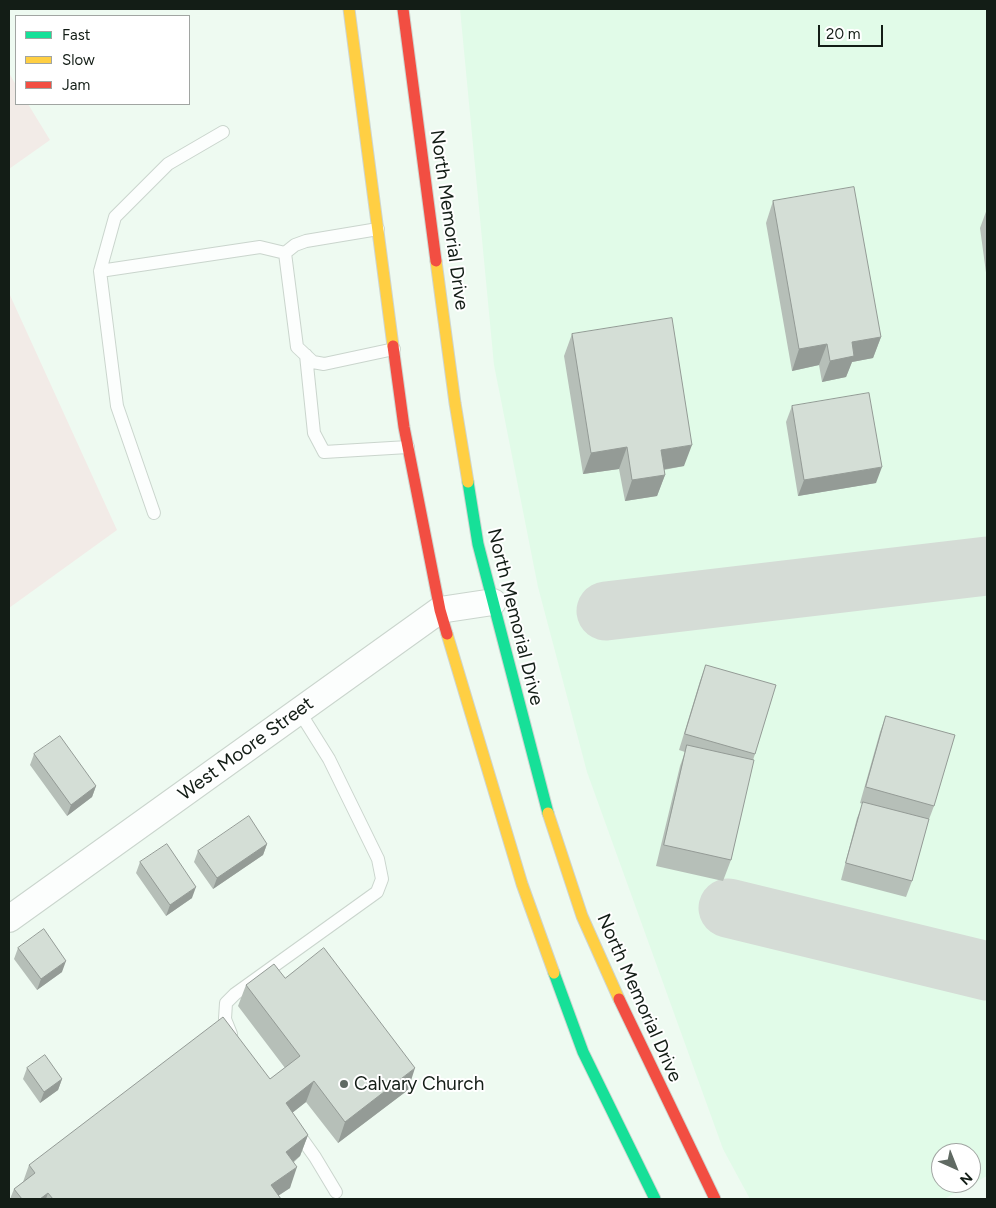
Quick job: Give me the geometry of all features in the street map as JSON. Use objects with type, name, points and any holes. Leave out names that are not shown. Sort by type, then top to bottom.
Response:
[{"type":"main road","points":[[349,9],[408,447],[440,610],[522,884],[583,1052],[655,1199]]},
{"type":"main road","name":"North Memorial Drive","points":[[403,9],[431,209],[455,403],[478,544],[544,801],[582,916],[636,1037],[715,1199]]},
{"type":"street","name":"West Moore Street","points":[[9,919],[440,610],[492,602]]},
{"type":"lane","points":[[154,513],[117,406],[100,271],[115,217],[168,164],[223,132]]},
{"type":"lane","points":[[285,253],[295,245],[306,241],[378,229]]},
{"type":"lane","points":[[100,271],[260,247],[285,253]]},
{"type":"lane","points":[[285,253],[297,347],[313,362],[324,364],[394,350]]},
{"type":"lane","points":[[306,355],[314,433],[324,452],[408,447]]},
{"type":"lane","points":[[239,1047],[225,1019],[226,1003],[235,994],[377,892],[382,879],[378,860],[329,759],[299,711]]},
{"type":"lane","points":[[287,1117],[315,1157],[336,1192]]},
{"type":"shaded area","points":[[460,9],[987,9],[987,1176],[981,1179],[981,1143],[931,1143],[931,1193],[955,1193],[944,1199],[750,1199],[723,1149],[587,772],[538,587],[494,365]]},
{"type":"shaded area","points":[[9,73],[15,83],[15,105],[29,105],[50,140],[9,169]]},
{"type":"shaded area","points":[[9,293],[117,530],[9,608]]},
{"type":"building","points":[[854,187],[881,337],[852,342],[854,356],[830,361],[827,344],[799,349],[773,201]]},
{"type":"building","points":[[672,318],[692,445],[661,450],[665,475],[632,480],[627,447],[591,453],[572,334]]},
{"type":"building","points":[[869,393],[882,467],[804,480],[792,406]]},
{"type":"building","points":[[706,665],[776,685],[755,754],[685,734]]},
{"type":"building","points":[[886,716],[955,735],[934,806],[866,787]]},
{"type":"building","points":[[60,736],[96,786],[71,805],[34,754]]},
{"type":"building","points":[[687,745],[754,760],[731,860],[664,845]]},
{"type":"building","points":[[863,802],[929,819],[912,881],[846,863]]},
{"type":"building","points":[[249,816],[267,844],[217,878],[198,851]]},
{"type":"building","points":[[167,844],[196,887],[170,905],[140,862]]},
{"type":"building","points":[[44,929],[66,961],[41,979],[18,948]]},
{"type":"building","name":"Calvary Church","points":[[324,948],[415,1068],[345,1122],[314,1081],[286,1103],[308,1135],[286,1152],[297,1167],[271,1185],[281,1199],[53,1199],[48,1193],[40,1199],[22,1199],[14,1189],[35,1173],[29,1165],[223,1017],[270,1079],[300,1056],[246,985],[274,964],[285,978]]},
{"type":"building","points":[[45,1055],[62,1079],[44,1092],[27,1068]]},
{"type":"taxiway","points":[[606,611],[987,566]]},
{"type":"taxiway","points":[[728,908],[987,971]]},
{"type":"traffic: fast","points":[[468,482],[478,544],[548,813]]},
{"type":"traffic: fast","points":[[554,973],[583,1052],[655,1199]]},
{"type":"traffic: slow","points":[[349,9],[393,346]]},
{"type":"traffic: slow","points":[[436,261],[455,403],[468,482]]},
{"type":"traffic: slow","points":[[447,634],[522,884],[554,973]]},
{"type":"traffic: slow","points":[[548,813],[582,916],[619,999]]},
{"type":"traffic: jam","points":[[403,9],[436,261]]},
{"type":"traffic: jam","points":[[393,346],[404,427],[440,610],[447,634]]},
{"type":"traffic: jam","points":[[619,999],[715,1199]]},
{"type":"place","name":"Calvary Church","points":[[344,1084]]}]
